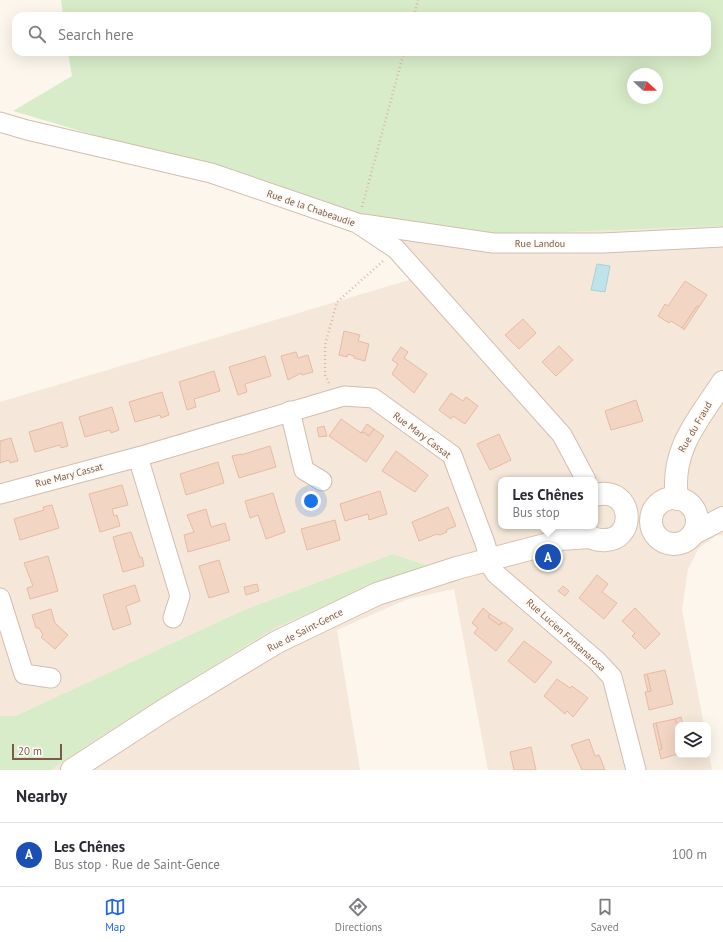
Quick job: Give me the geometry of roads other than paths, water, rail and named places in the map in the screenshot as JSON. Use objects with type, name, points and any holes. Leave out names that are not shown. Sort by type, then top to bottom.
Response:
[{"type":"street","name":"Rue de la Chabeaudie","points":[[0,122],[27,130],[211,173],[358,223],[396,249],[562,435],[585,477]]},
{"type":"street","name":"Rue Landou","points":[[358,223],[493,243],[603,243],[723,237]]},
{"type":"street","name":"Rue du Fraud","points":[[684,503],[675,488],[678,457],[693,427],[723,382]]},
{"type":"street","name":"Rue Mary Cassat","points":[[0,494],[138,457],[335,398],[344,396],[373,398],[452,455],[489,559]]},
{"type":"street","points":[[290,411],[304,470],[322,481]]},
{"type":"street","points":[[138,457],[180,596],[173,618]]},
{"type":"street","points":[[598,492],[611,494],[623,503],[656,507]]},
{"type":"street","points":[[723,514],[684,503],[662,502],[656,507],[651,520],[654,534],[660,540],[674,544],[682,543],[694,533],[723,518]]},
{"type":"street","points":[[621,534],[626,527],[628,519],[623,503]]},
{"type":"street","points":[[684,503],[697,520],[694,533]]},
{"type":"street","name":"Rue de Saint-Gence","points":[[72,770],[166,708],[277,642],[377,594],[489,559],[545,545],[565,532],[586,531],[598,540],[606,541],[621,534]]},
{"type":"street","points":[[621,534],[654,534]]},
{"type":"street","name":"Rue Lucien Fontanarosa","points":[[489,559],[496,574],[597,660],[612,677],[636,770]]},
{"type":"street","points":[[0,598],[24,674],[51,678]]},
{"type":"water","points":[[597,264],[610,266],[605,292],[591,290]]},
{"type":"place","name":"Les Chênes","points":[[548,557]]}]
